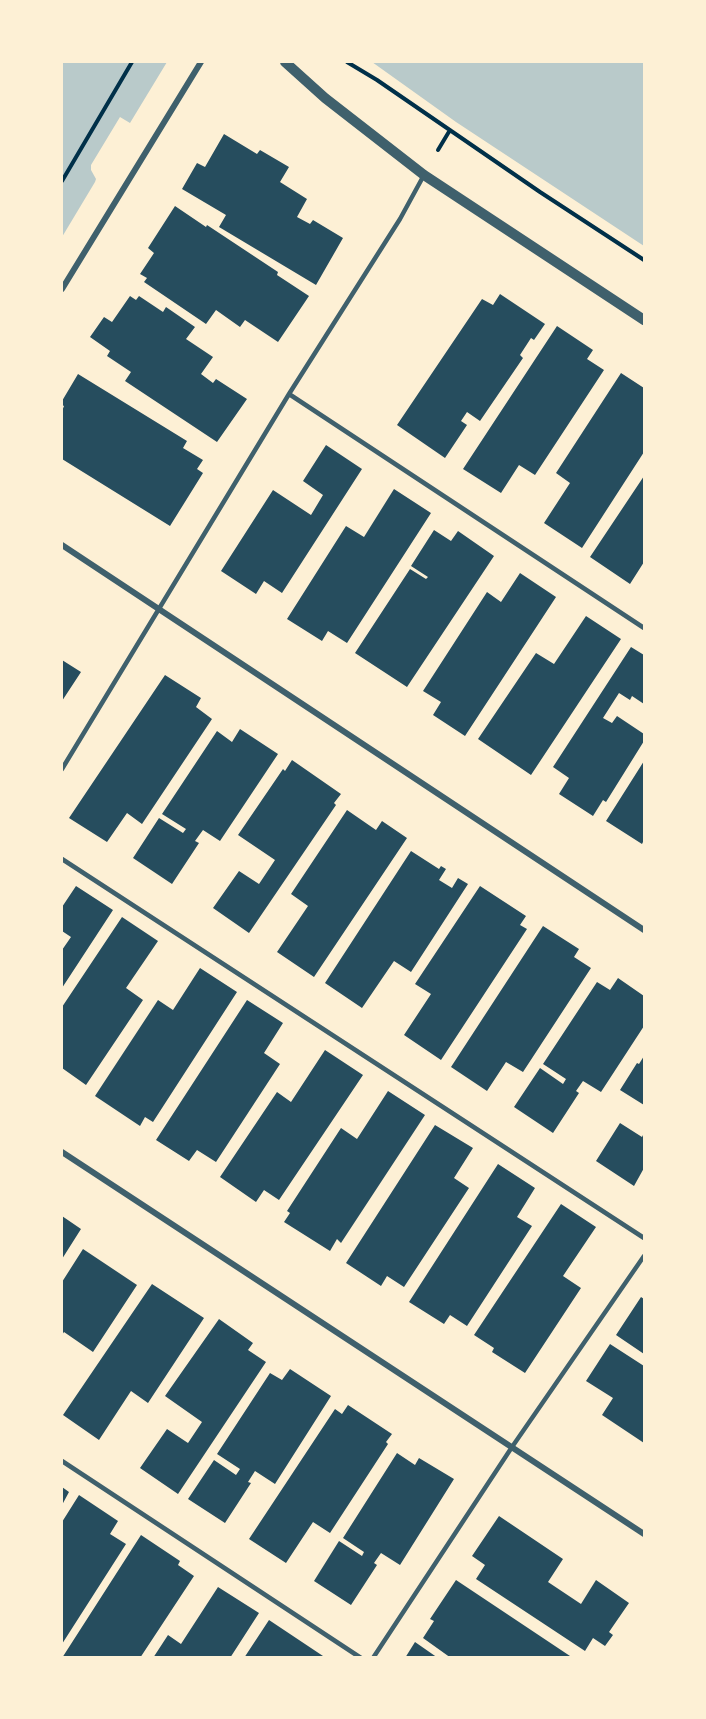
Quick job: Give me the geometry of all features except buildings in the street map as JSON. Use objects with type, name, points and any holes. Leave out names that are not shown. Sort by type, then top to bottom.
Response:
[{"type":"street","points":[[62,289],[201,62]]},
{"type":"street","points":[[285,62],[325,98],[424,175],[645,320]]},
{"type":"street","points":[[62,545],[645,930]]},
{"type":"street","points":[[62,1152],[645,1534]]},
{"type":"lane","points":[[62,769],[424,175]]},
{"type":"lane","points":[[289,394],[645,628]]},
{"type":"lane","points":[[62,859],[645,1238]]},
{"type":"lane","points":[[373,1658],[513,1447],[645,1256]]},
{"type":"lane","points":[[62,1461],[361,1658]]},
{"type":"path","points":[[62,181],[132,62]]},
{"type":"path","points":[[347,62],[645,260]]},
{"type":"shaded area","points":[[62,62],[167,62],[130,123],[120,117],[91,165],[95,182],[62,237]]},
{"type":"shaded area","points":[[372,62],[644,62],[644,246],[456,122]]}]
